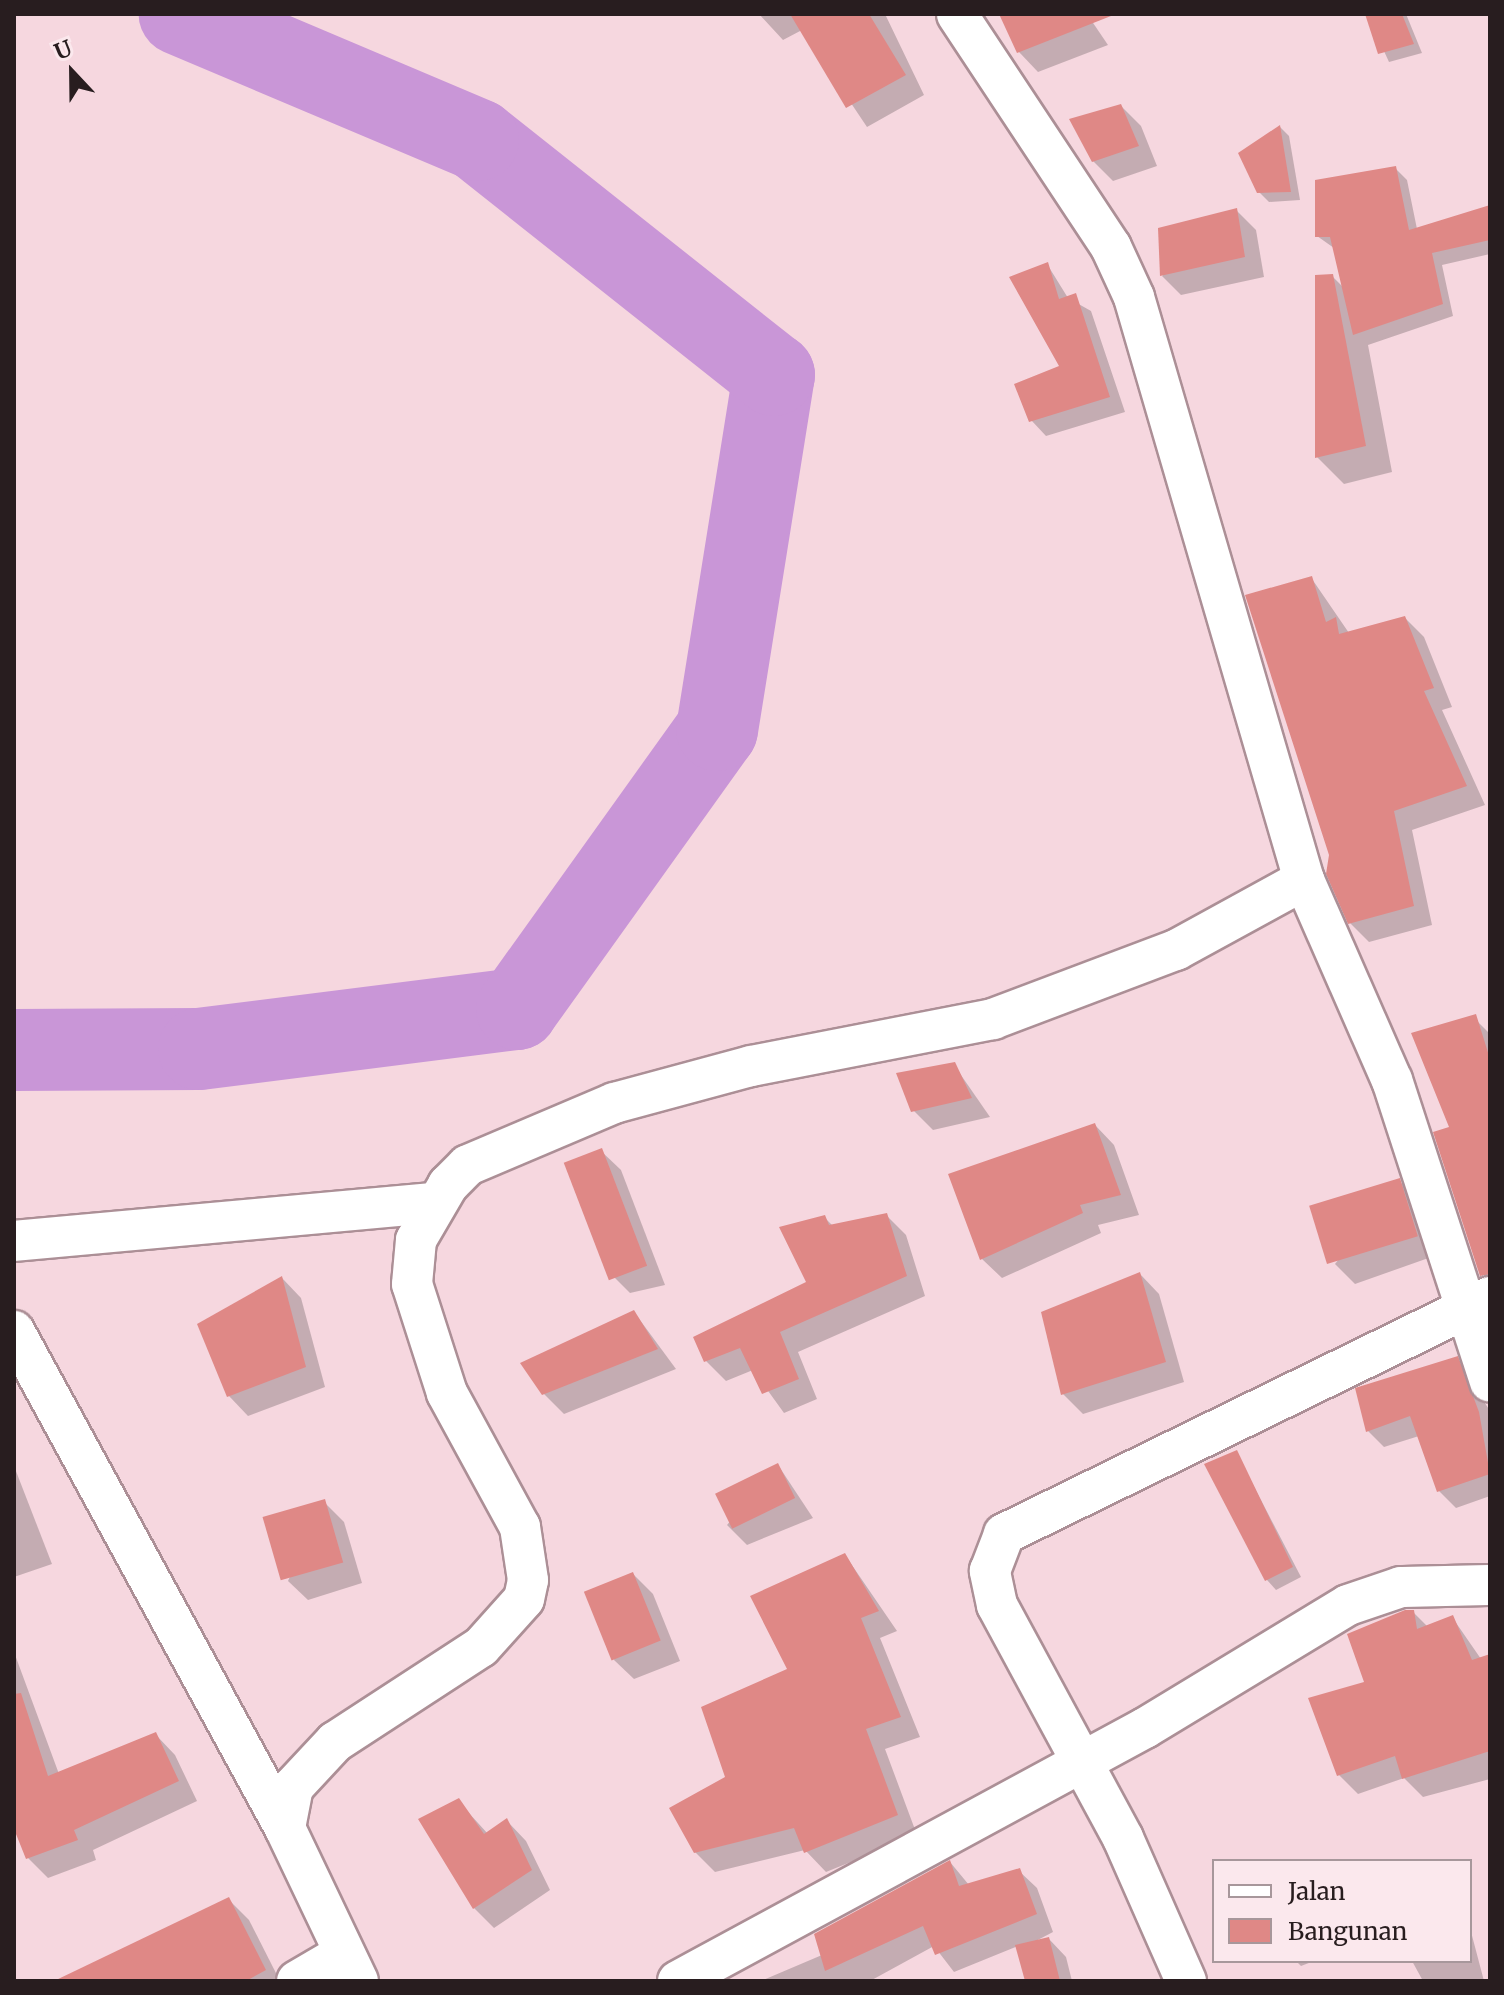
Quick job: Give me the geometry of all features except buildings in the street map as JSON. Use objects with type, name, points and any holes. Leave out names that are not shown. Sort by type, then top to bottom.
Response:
[{"type":"street","points":[[957,14],[1111,247],[1134,297],[1304,880],[1392,1080],[1478,1303],[1490,1381]]},
{"type":"street","points":[[285,1828],[293,1787],[308,1767],[481,1647],[524,1599],[529,1563],[520,1527],[447,1393],[418,1313],[416,1240],[432,1203],[468,1165],[614,1103],[751,1066],[993,1019],[1176,950],[1304,880]]},
{"type":"street","points":[[14,1241],[432,1203]]},
{"type":"street","points":[[1186,1981],[1082,1760],[997,1605],[990,1571],[1004,1534],[1478,1303]]},
{"type":"street","points":[[17,1344],[285,1828],[350,1967],[297,1981]]},
{"type":"street","points":[[678,1981],[1082,1760],[1348,1605],[1401,1587],[1490,1585]]},
{"type":"waterway","points":[[14,1050],[199,1049],[517,1009],[717,730],[774,375],[478,140],[180,14]]}]
